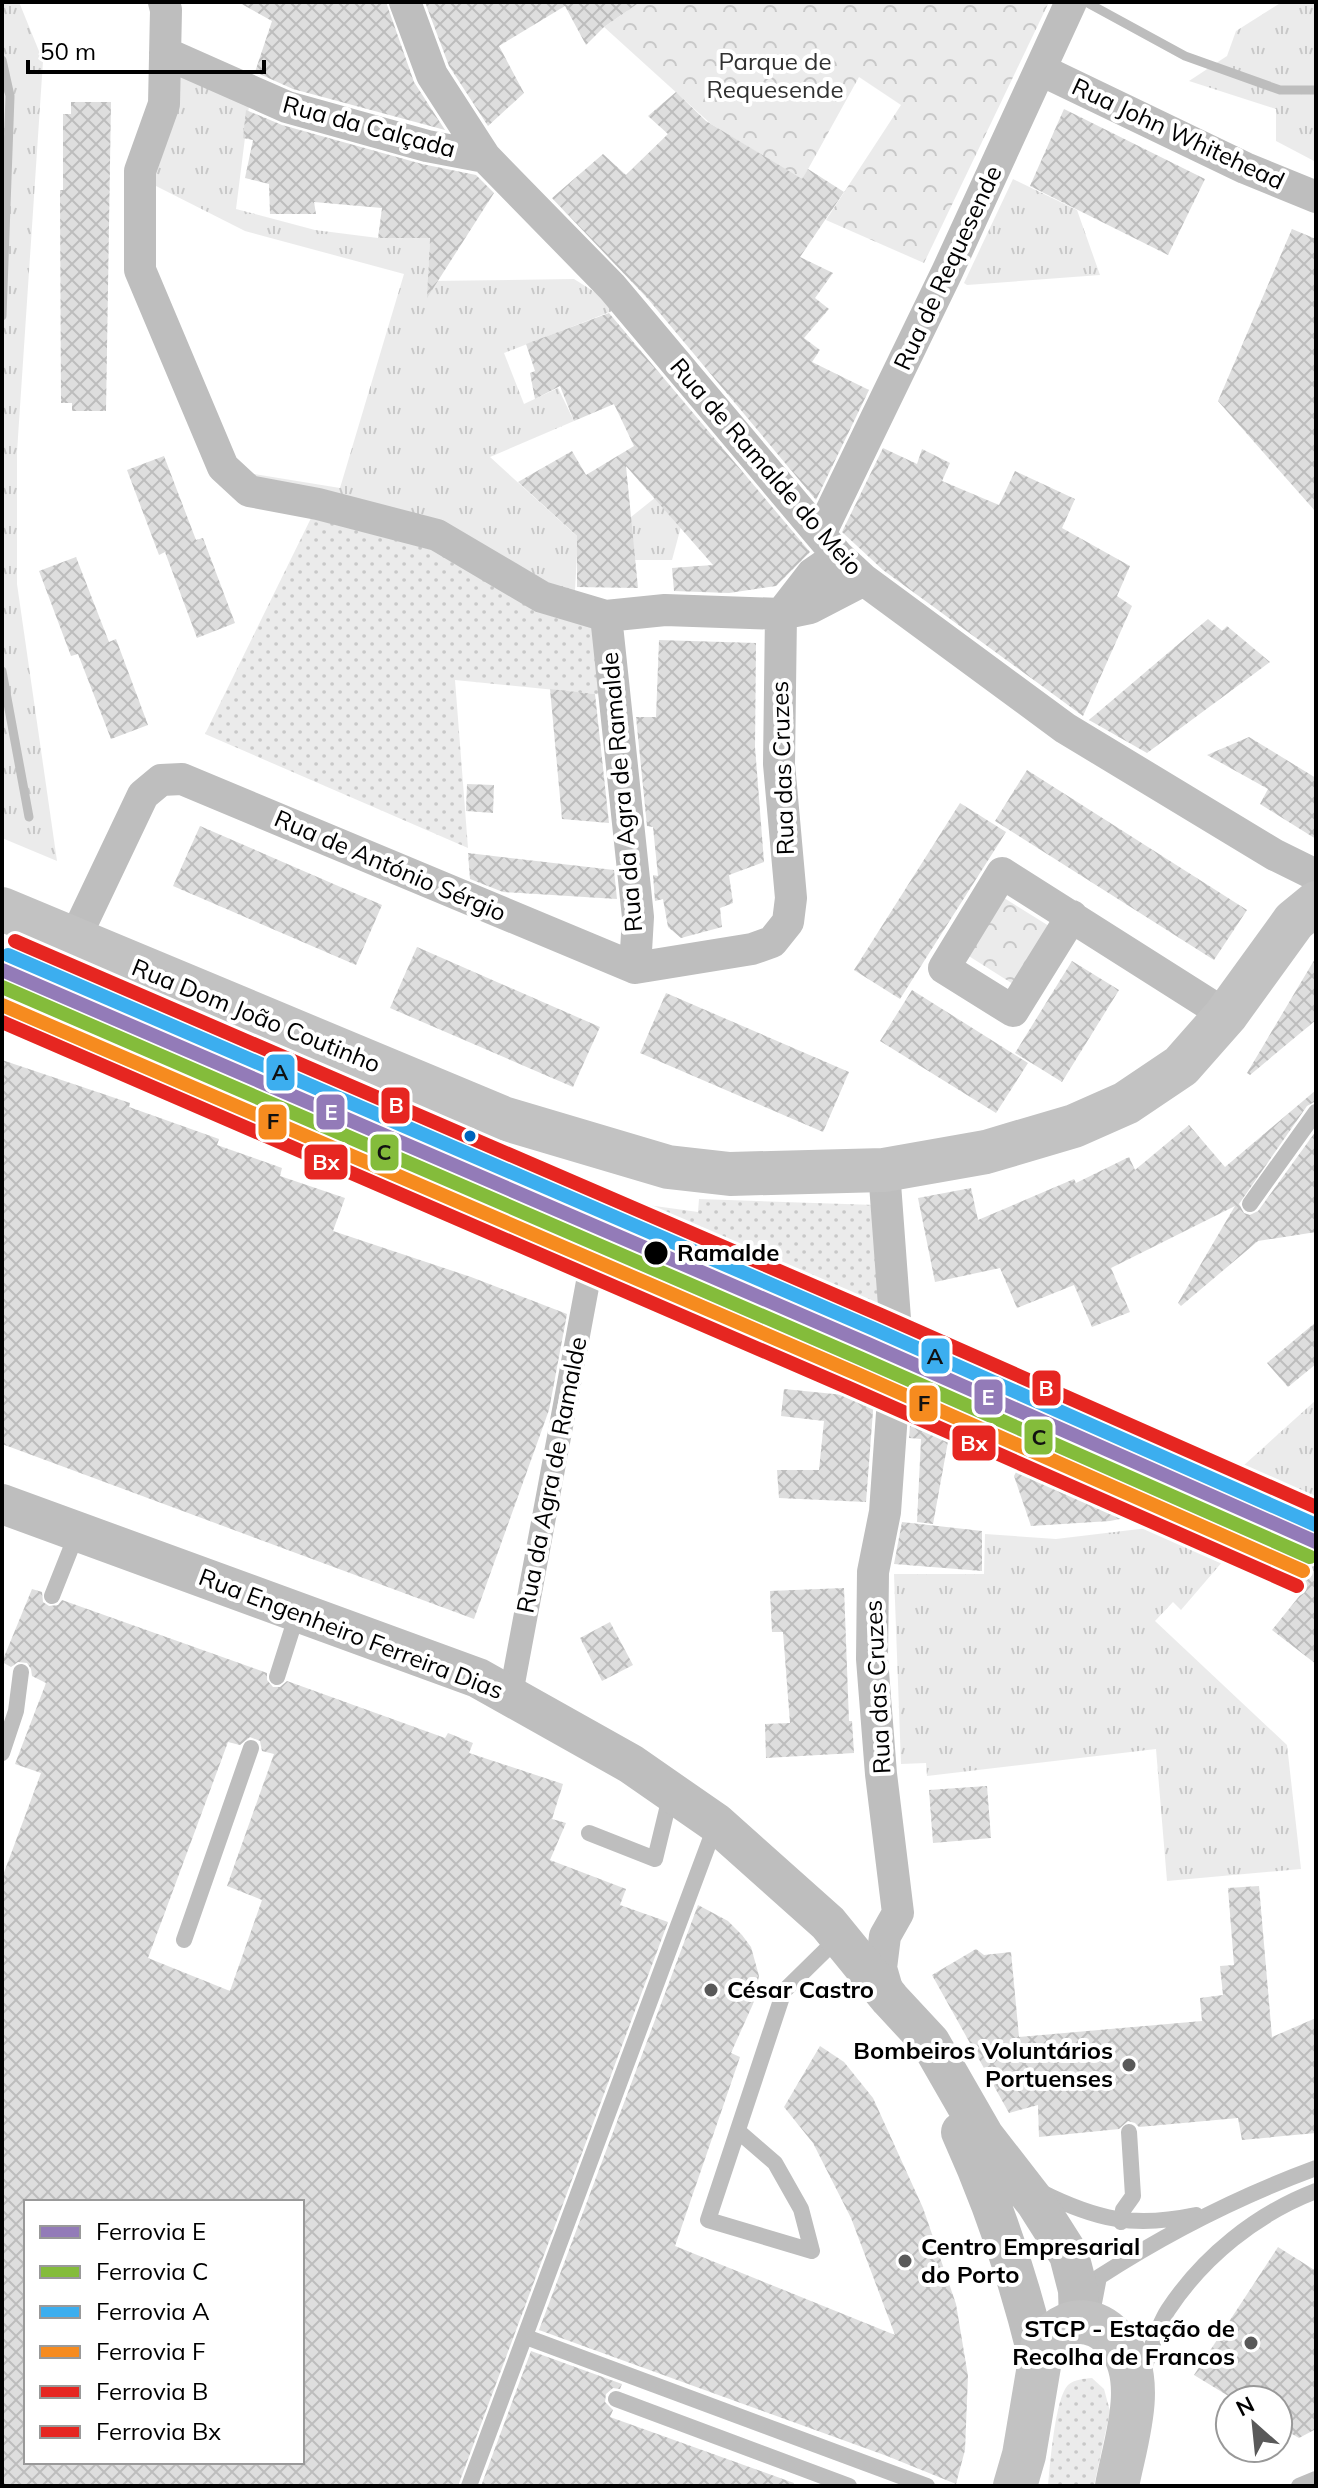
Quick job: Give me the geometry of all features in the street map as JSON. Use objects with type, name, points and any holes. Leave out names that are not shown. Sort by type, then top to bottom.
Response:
[{"type":"main road","name":"Rua Dom João Coutinho","points":[[2,909],[503,1118],[668,1167],[730,1174],[884,1170],[986,1152],[1074,1126],[1126,1103],[1181,1066],[1226,1015],[1294,921],[1316,903]]},
{"type":"main road","name":"Rua Engenheiro Ferreira Dias","points":[[1015,2486],[1024,2455],[1042,2348],[1049,2337],[1064,2326],[1087,2323]]},
{"type":"main road","points":[[1087,2323],[1112,2335],[1125,2351],[1133,2371],[1133,2398],[1117,2486]]},
{"type":"street","points":[[164,2],[164,104],[140,171],[140,270],[223,467],[249,491],[318,504],[437,535],[542,597],[606,616],[665,610],[781,614],[810,608],[864,580]]},
{"type":"street","name":"Rua de Ramalde do Meio","points":[[405,2],[432,75],[485,157],[612,287],[741,442],[864,580],[1065,728],[1275,855],[1316,875]]},
{"type":"street","name":"Rua de Requesende","points":[[830,544],[947,272],[1069,8]]},
{"type":"street","name":"Rua da Calçada","points":[[165,53],[287,107],[427,146],[485,157]]},
{"type":"street","name":"Rua John Whitehead","points":[[1041,70],[1245,168],[1316,197]]},
{"type":"street","points":[[781,614],[812,574],[830,544]]},
{"type":"street","name":"Rua das Cruzes","points":[[635,968],[752,949],[772,942],[788,922],[791,898],[779,764],[781,614]]},
{"type":"street","name":"Rua da Agra de Ramalde","points":[[606,616],[638,917],[635,968]]},
{"type":"street","name":"Rua de António Sérgio","points":[[74,940],[143,795],[161,780],[182,779],[635,968]]},
{"type":"street","points":[[1072,916],[1226,1015]]},
{"type":"street","points":[[884,1170],[895,1319]]},
{"type":"street","name":"Rua da Agra de Ramalde","points":[[511,1694],[593,1255]]},
{"type":"street","name":"Rua das Cruzes","points":[[890,1999],[881,1968],[885,1936],[898,1913],[881,1774],[872,1644],[873,1572],[885,1512],[895,1371]]},
{"type":"street","name":"Rua Engenheiro Ferreira Dias","points":[[2,1504],[478,1678],[631,1764],[716,1823],[828,1923],[930,2042],[984,2136],[1036,2203],[1069,2255],[1087,2323]]},
{"type":"street","name":"Rua Engenheiro Ferreira Dias","points":[[890,1999],[981,2176],[1016,2276],[1039,2362]]},
{"type":"lane","points":[[1250,1204],[1316,1112]]},
{"type":"lane","points":[[52,1596],[78,1532]]},
{"type":"lane","points":[[277,1677],[298,1612]]},
{"type":"lane","points":[[2,1753],[16,1711],[21,1672]]},
{"type":"lane","points":[[184,1940],[251,1748]]},
{"type":"lane","points":[[589,1833],[655,1859],[671,1792]]},
{"type":"lane","points":[[469,2486],[716,1823]]},
{"type":"lane","points":[[738,2131],[775,2163],[801,2209],[812,2251],[708,2220],[784,1991],[839,1937]]},
{"type":"lane","points":[[1121,2222],[1123,2210],[1133,2196],[1129,2132]]},
{"type":"lane","points":[[1003,2162],[1040,2192],[1072,2208],[1121,2222],[1163,2222],[1217,2210]]},
{"type":"lane","points":[[1087,2323],[1099,2277],[1150,2245],[1217,2210],[1316,2168]]},
{"type":"lane","points":[[1133,2398],[1161,2324],[1188,2284],[1227,2241],[1298,2198],[1316,2191]]},
{"type":"lane","points":[[526,2337],[927,2486]]},
{"type":"lane","points":[[616,2399],[849,2486]]},
{"type":"lane","points":[[1299,2486],[1316,2479]]},
{"type":"green space","points":[[2,2],[19,2],[43,61],[17,452],[17,584],[57,861],[2,838]]},
{"type":"green space","name":"Parque de Requesende","points":[[640,2],[1049,2],[924,263],[826,220],[901,105],[859,77],[802,180],[711,124],[604,27]]},
{"type":"green space","points":[[1282,2],[1316,2],[1316,162],[1276,141],[1276,109],[1189,81],[1227,56],[1236,31]]},
{"type":"green space","points":[[165,53],[251,90],[236,209],[315,230],[378,238],[430,238],[428,281],[574,279],[620,308],[504,353],[524,404],[558,388],[574,421],[490,457],[591,549],[661,493],[682,523],[672,560],[635,560],[607,572],[604,554],[577,555],[574,607],[542,597],[437,535],[318,504],[249,491],[223,467],[140,270],[140,171],[164,104]],"holes":[[[154,185],[245,231],[404,274],[340,488],[248,473],[227,456],[150,262]]]},
{"type":"green space","points":[[1013,179],[1077,210],[1100,275],[964,283]]},
{"type":"green space","points":[[315,510],[435,538],[606,616],[605,695],[455,680],[468,848],[205,734]]},
{"type":"green space","points":[[1001,896],[1049,926],[1013,984],[964,953]]},
{"type":"green space","points":[[699,1199],[875,1205],[879,1312],[626,1202],[698,1212]]},
{"type":"green space","points":[[1316,1400],[1316,1513],[1232,1476]]},
{"type":"green space","points":[[1173,1525],[1223,1561],[1181,1610],[1173,1602],[1155,1621],[1287,1745],[1301,1869],[1167,1881],[1156,1749],[927,1776],[926,1763],[901,1764],[894,1574],[984,1574],[985,1534],[1056,1539]]},
{"type":"green space","points":[[1092,2378],[1104,2389],[1110,2411],[1094,2486],[1048,2486],[1054,2432],[1063,2392],[1073,2382]]},
{"type":"building","points":[[238,2],[386,2],[414,82],[445,130],[293,89],[255,72],[272,21]]},
{"type":"building","points":[[425,2],[640,2],[604,27],[586,45],[565,6],[499,46],[524,93],[488,126],[449,66]]},
{"type":"building","points":[[676,92],[706,121],[802,179],[808,169],[844,192],[800,257],[833,273],[815,298],[829,309],[804,338],[820,350],[812,362],[869,390],[816,500],[648,299],[552,198],[603,154],[626,175],[668,134],[648,116]]},
{"type":"building","points":[[71,102],[111,102],[106,411],[72,411],[72,403],[61,403],[60,190],[63,190],[63,114],[71,114]]},
{"type":"building","points":[[1064,109],[1205,179],[1168,255],[1030,186]]},
{"type":"building","points":[[246,110],[282,125],[422,164],[476,175],[494,193],[427,298],[430,238],[378,238],[382,208],[314,202],[316,214],[270,214],[269,184],[245,178],[253,140],[243,138]]},
{"type":"building","points":[[1292,229],[1316,239],[1316,512],[1218,401]]},
{"type":"building","points":[[609,313],[810,552],[776,586],[729,593],[674,591],[672,568],[713,565],[626,466],[638,588],[577,587],[577,536],[518,482],[572,451],[586,475],[634,446],[614,404],[574,421],[560,386],[535,399],[530,373],[535,371],[526,344]]},
{"type":"building","points":[[883,448],[917,464],[922,449],[950,463],[942,481],[999,505],[1015,471],[1075,499],[1062,528],[1130,566],[1117,596],[1132,606],[1083,716],[883,570],[842,532]]},
{"type":"building","points":[[164,456],[196,540],[203,538],[235,623],[197,638],[165,552],[159,555],[127,470]]},
{"type":"building","points":[[76,557],[109,642],[116,639],[148,725],[111,739],[78,654],[71,656],[39,571]]},
{"type":"building","points":[[1208,619],[1222,631],[1227,626],[1270,662],[1147,753],[1089,720]]},
{"type":"building","points":[[659,640],[756,643],[755,747],[764,862],[729,875],[733,903],[720,908],[722,927],[681,938],[668,927],[663,899],[655,901],[653,875],[658,876],[653,827],[647,826],[636,717],[656,717]]},
{"type":"building","points":[[550,689],[595,694],[609,823],[562,819]]},
{"type":"building","points":[[1249,737],[1316,778],[1316,839],[1260,804],[1268,789],[1207,755]]},
{"type":"building","points":[[1027,770],[1247,910],[1214,960],[995,821]]},
{"type":"building","points":[[467,784],[494,785],[493,813],[466,811]]},
{"type":"building","points":[[960,803],[1006,832],[900,999],[854,970]]},
{"type":"building","points":[[200,826],[382,905],[356,965],[173,886]]},
{"type":"building","points":[[468,853],[614,870],[617,899],[503,892],[470,879]]},
{"type":"building","points":[[417,947],[600,1027],[573,1087],[390,1008]]},
{"type":"building","points":[[1316,957],[1316,1020],[1250,1075],[1247,1073]]},
{"type":"building","points":[[1072,961],[1119,990],[1062,1082],[1015,1053]]},
{"type":"building","points":[[912,990],[1028,1063],[996,1113],[880,1041]]},
{"type":"building","points":[[666,993],[849,1072],[823,1132],[640,1053]]},
{"type":"building","points":[[2,1060],[130,1103],[129,1107],[219,1139],[217,1145],[282,1168],[280,1176],[345,1198],[333,1231],[471,1277],[567,1314],[549,1410],[474,1619],[2,1444]]},
{"type":"building","points":[[1316,1090],[1316,1101],[1307,1106],[1239,1204],[1244,1213],[1250,1215],[1258,1211],[1316,1131],[1316,1232],[1258,1241],[1181,1306],[1178,1303],[1235,1206],[1111,1268],[1130,1312],[1092,1327],[1074,1285],[1017,1308],[1000,1268],[935,1282],[918,1198],[971,1188],[978,1220],[1074,1179],[1076,1183],[1129,1157],[1135,1170],[1189,1125],[1225,1167]]},
{"type":"building","points":[[1316,1322],[1316,1364],[1288,1387],[1267,1363]]},
{"type":"building","points":[[784,1389],[874,1398],[866,1502],[779,1498],[777,1470],[819,1470],[824,1421],[781,1416]]},
{"type":"building","points":[[913,1389],[955,1403],[933,1524],[917,1522],[921,1439],[909,1438]]},
{"type":"building","points":[[1034,1437],[1084,1451],[1162,1487],[1160,1511],[1110,1521],[1031,1526],[1014,1476]]},
{"type":"building","points":[[902,1522],[982,1531],[982,1571],[894,1564]]},
{"type":"building","points":[[1234,1530],[1316,1565],[1316,1664],[1272,1630],[1301,1594],[1230,1537]]},
{"type":"building","points":[[844,1588],[849,1721],[852,1721],[854,1753],[766,1758],[765,1724],[790,1723],[783,1632],[772,1632],[770,1591]]},
{"type":"building","points":[[32,1589],[42,1592],[43,1602],[49,1606],[58,1605],[62,1600],[267,1673],[267,1680],[273,1687],[280,1687],[287,1681],[445,1738],[448,1733],[473,1743],[469,1753],[563,1784],[552,1819],[566,1823],[550,1860],[626,1889],[620,1905],[668,1922],[458,2486],[2,2486],[2,1878],[41,1773],[15,1764],[46,1683],[32,1676],[27,1663],[18,1662],[11,1667],[2,1662]],"holes":[[[250,1737],[260,1741],[262,1751],[274,1754],[227,1886],[262,1900],[230,1991],[148,1958],[228,1742],[240,1745]]]},
{"type":"building","points":[[610,1622],[633,1665],[602,1681],[580,1638]]},
{"type":"building","points":[[987,1786],[991,1838],[933,1843],[929,1790]]},
{"type":"building","name":"Bombeiros Voluntários Portuenses","points":[[1259,1886],[1272,2037],[1316,2018],[1316,2133],[1242,2140],[1238,2118],[1139,2127],[1128,2121],[1119,2129],[1039,2137],[1038,2105],[1009,2113],[932,1975],[976,1949],[984,1955],[1011,1952],[1019,2037],[1202,2021],[1200,1998],[1223,1995],[1220,1966],[1234,1965],[1228,1888]]},
{"type":"building","points":[[698,1905],[728,1921],[742,1935],[751,1947],[759,1976],[753,2004],[731,2053],[740,2057],[675,2246],[895,2335],[851,2218],[813,2143],[784,2107],[820,2046],[844,2062],[873,2098],[923,2208],[956,2304],[968,2376],[965,2450],[956,2484],[539,2330]]},
{"type":"building","points":[[1278,2247],[1316,2271],[1316,2429],[1299,2438],[1294,2435],[1294,2384],[1214,2384],[1214,2387],[1194,2375]]},
{"type":"building","points":[[531,2351],[622,2384],[620,2389],[613,2388],[606,2394],[605,2402],[613,2410],[610,2417],[794,2483],[793,2486],[481,2486]]},
{"type":"waterway","points":[[1086,2],[1185,56],[1280,90],[1316,90]]},
{"type":"waterway","points":[[2,60],[10,96],[2,316]]},
{"type":"waterway","points":[[2,671],[29,817]]},
{"type":"rail line","name":"B","points":[[15,941],[881,1315],[1316,1507]]},
{"type":"rail line","name":"A","points":[[8,955],[874,1329],[1316,1525]]},
{"type":"rail line","name":"E","points":[[2,970],[868,1344],[1316,1542]]},
{"type":"rail line","name":"C","points":[[2,987],[862,1359],[1310,1557]]},
{"type":"rail line","name":"F","points":[[2,1005],[855,1373],[1303,1571]]},
{"type":"rail line","name":"Bx","points":[[2,1022],[849,1388],[1297,1586]]},
{"type":"place","name":"Ramalde","points":[[656,1253]]},
{"type":"place","name":"César Castro","points":[[711,1990]]},
{"type":"place","name":"Bombeiros Voluntários Portuenses","points":[[1129,2065]]},
{"type":"place","name":"Centro Empresarial do Porto","points":[[905,2261]]},
{"type":"place","name":"STCP - Estação de Recolha de Francos","points":[[1251,2343]]}]
